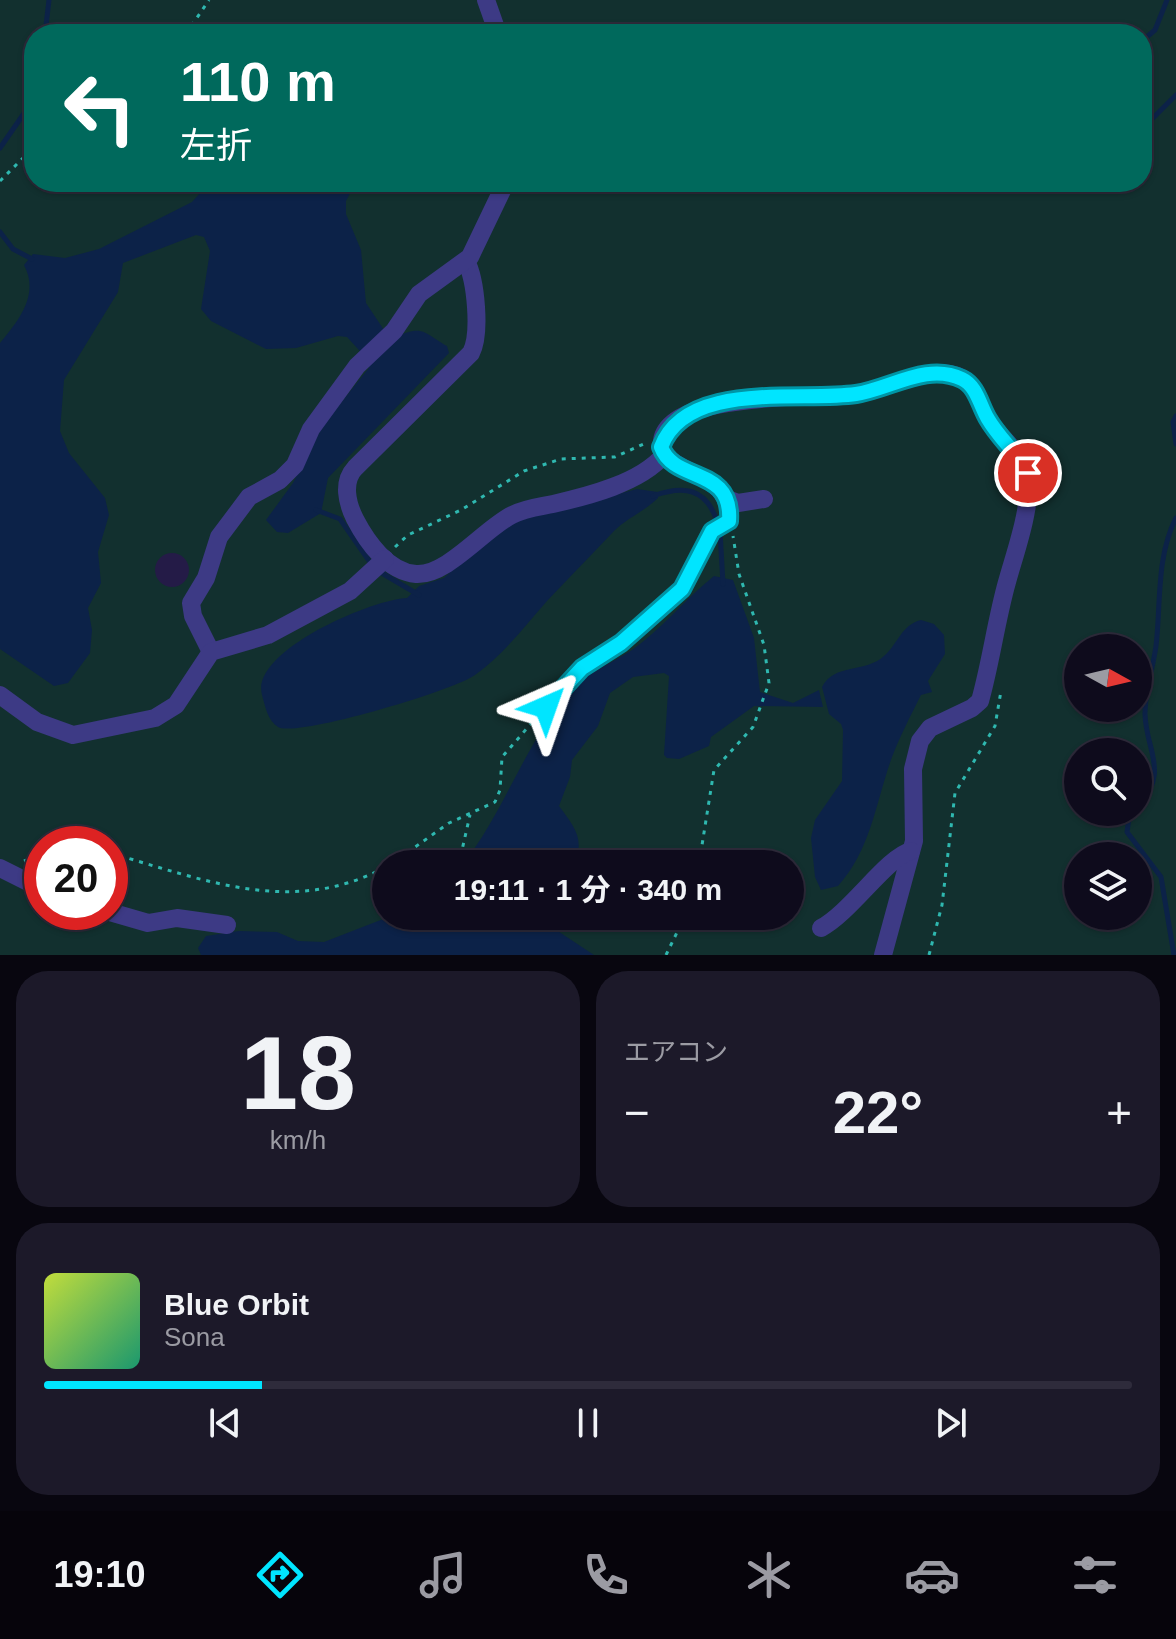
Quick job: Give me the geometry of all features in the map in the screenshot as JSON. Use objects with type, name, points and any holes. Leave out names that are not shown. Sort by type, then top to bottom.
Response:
[{"type":"lane","points":[[486,0],[494,24]]},
{"type":"lane","points":[[211,652],[193,616],[191,603],[206,578],[219,537],[249,497],[280,480],[295,465],[311,429],[363,357],[389,335],[419,294],[436,278],[466,261],[501,192]]},
{"type":"lane","points":[[378,566],[348,501],[348,480],[355,468],[471,353],[476,336],[474,282],[466,261]]},
{"type":"lane","points":[[378,566],[412,574],[433,572],[515,513],[610,486],[646,470],[662,451],[669,429],[681,420],[728,402],[802,394],[852,395],[919,375],[946,375],[965,380],[973,386],[988,420],[1022,462],[1029,481],[980,701],[930,728],[920,741],[913,769],[916,826],[883,955]]},
{"type":"lane","points":[[662,451],[713,483],[727,499],[738,503],[764,499]]},
{"type":"lane","points":[[546,707],[582,668],[621,643],[682,589],[722,525],[727,499]]},
{"type":"lane","points":[[0,695],[37,722],[57,732],[73,735],[104,731],[168,712],[211,652],[268,635],[350,591],[378,566]]},
{"type":"lane","points":[[821,928],[850,909],[896,859],[911,851]]},
{"type":"lane","points":[[0,868],[24,880]]},
{"type":"lane","points":[[128,917],[148,923],[177,918],[227,925]]},
{"type":"path","points":[[193,24],[209,0]]},
{"type":"path","points":[[0,181],[24,157]]},
{"type":"path","points":[[378,566],[408,535],[461,510],[524,471],[561,459],[615,457],[652,441],[662,451]]},
{"type":"path","points":[[701,850],[714,770],[753,727],[767,693],[764,645],[722,525]]},
{"type":"path","points":[[929,955],[942,905],[955,793],[982,752],[1000,713],[1000,683],[991,657]]},
{"type":"path","points":[[410,850],[449,823],[495,802],[500,790],[502,757],[546,707]]},
{"type":"path","points":[[462,850],[470,815]]},
{"type":"path","points":[[128,858],[254,891],[322,891],[353,883],[372,873]]},
{"type":"path","points":[[666,955],[678,930]]},
{"type":"green space","points":[[0,0],[1176,0],[1176,955],[0,955]]},
{"type":"water","points":[[201,192],[351,192],[346,201],[346,214],[361,250],[366,303],[390,339],[422,331],[447,346],[449,353],[328,478],[321,513],[288,533],[277,532],[266,520],[293,483],[322,426],[369,368],[369,361],[347,337],[338,336],[296,348],[266,349],[211,321],[201,309],[210,251],[204,237],[196,235],[123,263],[118,292],[64,380],[60,431],[69,453],[105,498],[109,515],[98,552],[101,583],[88,608],[92,630],[90,653],[68,683],[54,686],[0,649],[0,343],[25,307],[30,287],[24,265],[33,254],[65,258],[99,249],[192,202]]},
{"type":"water","points":[[637,489],[658,492],[658,498],[614,531],[504,649],[475,675],[376,711],[314,726],[278,727],[267,713],[262,695],[263,678],[275,661],[317,630],[368,607],[407,598],[419,586],[444,578],[481,541],[517,521]]},
{"type":"water","points":[[714,576],[733,580],[754,638],[760,692],[793,703],[819,690],[823,707],[754,706],[711,737],[709,746],[679,759],[667,758],[664,755],[669,676],[664,673],[633,677],[610,693],[598,726],[572,760],[570,777],[559,806],[573,826],[578,850],[473,850],[538,736],[567,695],[589,675],[643,642]]},
{"type":"water","points":[[921,620],[934,624],[944,635],[945,654],[928,681],[932,692],[921,695],[898,741],[858,857],[838,886],[821,890],[815,877],[811,838],[815,820],[842,781],[843,730],[841,724],[829,714],[822,687],[834,674],[877,661],[909,626]]},
{"type":"water","points":[[372,923],[372,930],[556,930],[594,955],[201,955],[198,948],[206,936],[239,931],[277,932],[298,941],[324,942]]},
{"type":"building","points":[[172,553],[184,558],[189,570],[184,582],[172,587],[160,582],[155,570],[160,558]]},
{"type":"waterway","points":[[46,24],[49,0]]},
{"type":"waterway","points":[[1152,33],[1167,0]]},
{"type":"waterway","points":[[1152,119],[1176,95]]},
{"type":"waterway","points":[[0,148],[24,113]]},
{"type":"waterway","points":[[0,232],[13,249],[32,259]]},
{"type":"waterway","points":[[1176,416],[1173,422],[1176,444]]},
{"type":"waterway","points":[[653,496],[684,490],[692,492],[707,502],[717,521]]},
{"type":"waterway","points":[[316,510],[340,519],[372,565]]},
{"type":"waterway","points":[[1149,738],[1145,706],[1156,646],[1162,565],[1176,518]]},
{"type":"waterway","points":[[720,531],[723,584]]},
{"type":"waterway","points":[[380,572],[419,595]]},
{"type":"waterway","points":[[1152,752],[1155,772],[1152,785]]},
{"type":"waterway","points":[[1128,826],[1127,832],[1161,877],[1174,955]]},
{"type":"route","points":[[546,707],[582,668],[621,643],[682,589],[693,574],[704,543],[712,531],[729,521],[727,499],[721,490],[705,477],[672,462],[661,447],[669,429],[699,411],[728,402],[759,398],[802,394],[852,395],[919,375],[959,377],[973,386],[988,420],[1028,473]]}]
